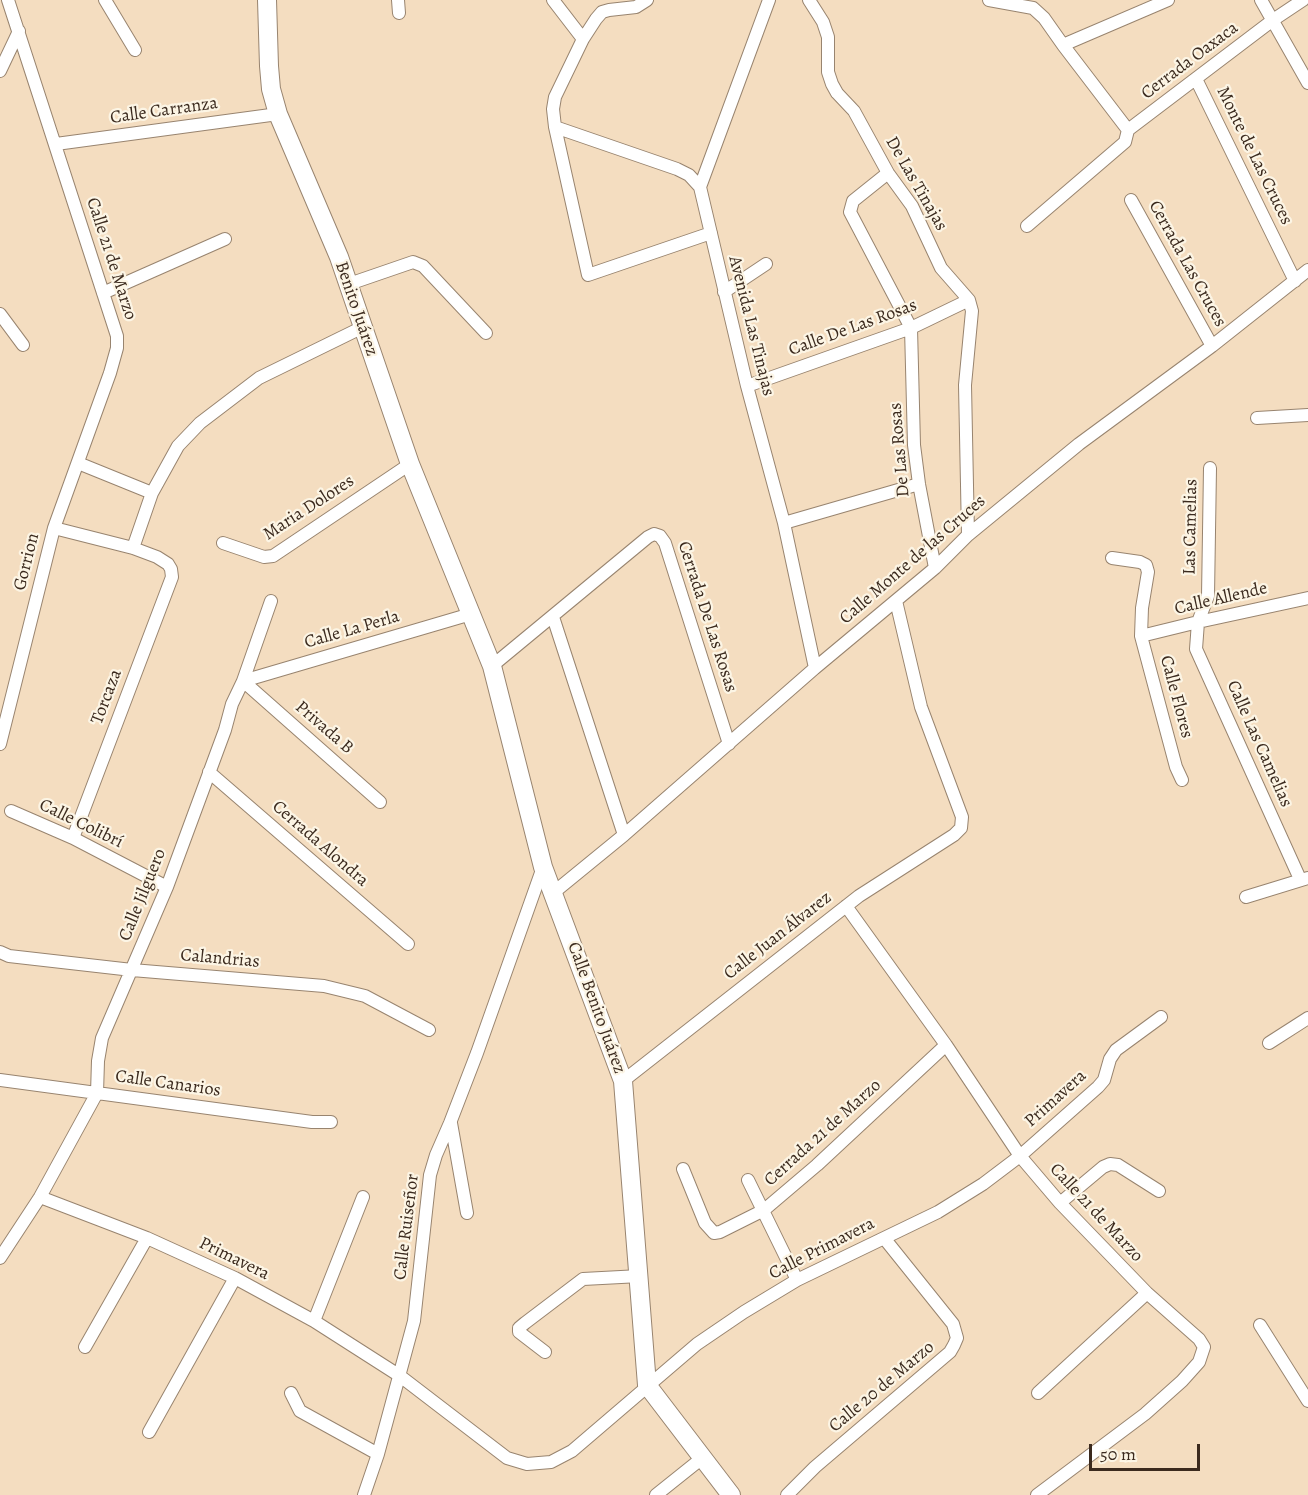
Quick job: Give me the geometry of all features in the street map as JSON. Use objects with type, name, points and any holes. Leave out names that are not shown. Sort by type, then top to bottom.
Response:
[{"type":"street","name":"Calle 21 de Marzo","points":[[8,0],[117,336],[117,348],[110,373],[54,528]]},
{"type":"street","points":[[105,0],[135,50]]},
{"type":"street","name":"Benito Juárez","points":[[267,0],[271,89],[278,114],[349,284],[410,464],[471,614]]},
{"type":"street","points":[[553,0],[583,39]]},
{"type":"street","points":[[647,0],[636,7],[615,8],[602,12],[583,39],[555,97],[553,110],[555,127],[588,275],[711,233]]},
{"type":"street","points":[[555,127],[677,169],[689,175],[700,187],[769,0]]},
{"type":"street","name":"De Las Tinajas","points":[[809,0],[823,22],[828,37],[828,72],[832,84],[837,93],[854,111],[888,173],[912,206],[941,268],[969,300]]},
{"type":"street","points":[[989,0],[1033,8],[1044,18],[1128,130],[1125,142],[1027,226]]},
{"type":"street","points":[[1063,45],[1168,0]]},
{"type":"street","points":[[1261,0],[1308,83]]},
{"type":"street","name":"Cerrada Oaxaca","points":[[1128,130],[1273,20],[1304,0]]},
{"type":"street","points":[[0,70],[19,31]]},
{"type":"street","name":"Monte de Las Cruces","points":[[1196,78],[1295,281]]},
{"type":"street","name":"Calle Carranza","points":[[56,144],[278,114]]},
{"type":"street","points":[[888,173],[856,198],[850,206],[852,218],[911,328]]},
{"type":"street","name":"Avenida Las Tinajas","points":[[700,187],[747,386],[784,523],[815,668]]},
{"type":"street","name":"Cerrada Las Cruces","points":[[1131,200],[1212,346]]},
{"type":"street","points":[[103,293],[225,239]]},
{"type":"street","points":[[349,284],[413,262],[423,266],[486,333]]},
{"type":"street","points":[[724,292],[766,264]]},
{"type":"street","name":"Calle Monte de las Cruces","points":[[553,893],[624,835],[815,668],[935,568],[968,535],[1079,444],[1212,346],[1308,270]]},
{"type":"street","points":[[968,535],[965,385],[972,311],[969,300]]},
{"type":"street","name":"Calle De Las Rosas","points":[[747,386],[911,328],[969,300]]},
{"type":"street","points":[[0,314],[23,345]]},
{"type":"street","points":[[54,528],[134,548],[152,493],[178,446],[200,423],[259,378],[363,327]]},
{"type":"street","name":"De Las Rosas","points":[[911,328],[914,446],[935,568]]},
{"type":"street","points":[[1257,418],[1308,415]]},
{"type":"street","points":[[78,463],[152,493]]},
{"type":"street","name":"Maria Dolores","points":[[223,543],[264,557],[273,556],[410,464]]},
{"type":"street","name":"Las Camelias","points":[[1198,622],[1208,596],[1210,468]]},
{"type":"street","points":[[784,523],[919,484]]},
{"type":"street","name":"Gorrion","points":[[0,744],[54,528]]},
{"type":"street","name":"Cerrada De Las Rosas","points":[[492,666],[654,534],[660,536],[665,543],[729,744]]},
{"type":"street","name":"Torcaza","points":[[73,838],[172,577],[168,564],[134,548]]},
{"type":"street","points":[[1112,558],[1140,562],[1146,566],[1148,572],[1142,608],[1141,636]]},
{"type":"street","name":"Calle Allende","points":[[1141,636],[1308,598]]},
{"type":"street","name":"Calle Jilguero","points":[[40,1197],[97,1092],[98,1061],[102,1038],[167,887],[271,601]]},
{"type":"street","name":"Calle Juan Álvarez","points":[[623,1081],[846,906],[954,835],[961,828],[962,818],[921,707],[896,601]]},
{"type":"street","name":"Calle Benito Juárez","points":[[471,614],[492,666],[543,867],[623,1081],[647,1385]]},
{"type":"street","name":"Calle La Perla","points":[[243,681],[471,614]]},
{"type":"street","points":[[554,617],[624,835]]},
{"type":"street","name":"Calle Las Camelias","points":[[1198,622],[1196,649],[1304,879]]},
{"type":"street","name":"Calle Flores","points":[[1141,636],[1176,767],[1182,780]]},
{"type":"street","name":"Privada B","points":[[243,681],[380,802]]},
{"type":"street","name":"Cerrada Alondra","points":[[209,772],[408,944]]},
{"type":"street","name":"Calle Colibrí","points":[[11,811],[73,838],[167,887]]},
{"type":"street","name":"Calle Ruiseñor","points":[[364,1495],[378,1454],[414,1321],[430,1175],[543,867]]},
{"type":"street","points":[[1246,897],[1304,879]]},
{"type":"street","name":"Calle 21 de Marzo","points":[[846,906],[946,1045],[1020,1156],[1060,1203],[1147,1293],[1199,1339],[1204,1351],[1199,1362],[1182,1381],[1145,1414],[1037,1495]]},
{"type":"street","name":"Calandrias","points":[[0,952],[9,956],[132,970],[324,986],[365,996],[429,1030]]},
{"type":"street","name":"Primavera","points":[[1020,1156],[1098,1087],[1104,1080],[1110,1059],[1116,1050],[1161,1017]]},
{"type":"street","points":[[1269,1043],[1308,1018]]},
{"type":"street","name":"Cerrada 21 de Marzo","points":[[683,1169],[705,1223],[714,1233],[720,1232],[764,1210],[817,1165],[946,1045]]},
{"type":"street","name":"Calle Canarios","points":[[0,1080],[312,1122],[331,1122]]},
{"type":"street","points":[[450,1123],[467,1213]]},
{"type":"street","name":"Calle Primavera","points":[[400,1376],[507,1458],[527,1464],[551,1462],[572,1451],[697,1344],[744,1312],[797,1280],[938,1212],[983,1184],[1020,1156]]},
{"type":"street","points":[[1060,1203],[1103,1167],[1110,1164],[1118,1165],[1159,1191]]},
{"type":"street","points":[[748,1180],[797,1280]]},
{"type":"street","points":[[0,1258],[40,1197]]},
{"type":"street","name":"Primavera","points":[[40,1197],[147,1238],[235,1278],[314,1321],[400,1376]]},
{"type":"street","points":[[314,1321],[363,1197]]},
{"type":"street","points":[[85,1347],[147,1238]]},
{"type":"street","name":"Calle 20 de Marzo","points":[[787,1495],[815,1467],[950,1352],[954,1346],[957,1338],[953,1324],[884,1238]]},
{"type":"street","points":[[545,1352],[519,1332],[519,1328],[583,1279],[640,1276]]},
{"type":"street","points":[[149,1432],[235,1278]]},
{"type":"street","points":[[1038,1393],[1147,1293]]},
{"type":"street","points":[[1260,1325],[1308,1401]]},
{"type":"street","points":[[647,1385],[701,1459],[731,1495]]},
{"type":"street","points":[[291,1393],[300,1411],[378,1454]]},
{"type":"street","points":[[656,1495],[701,1459]]}]
